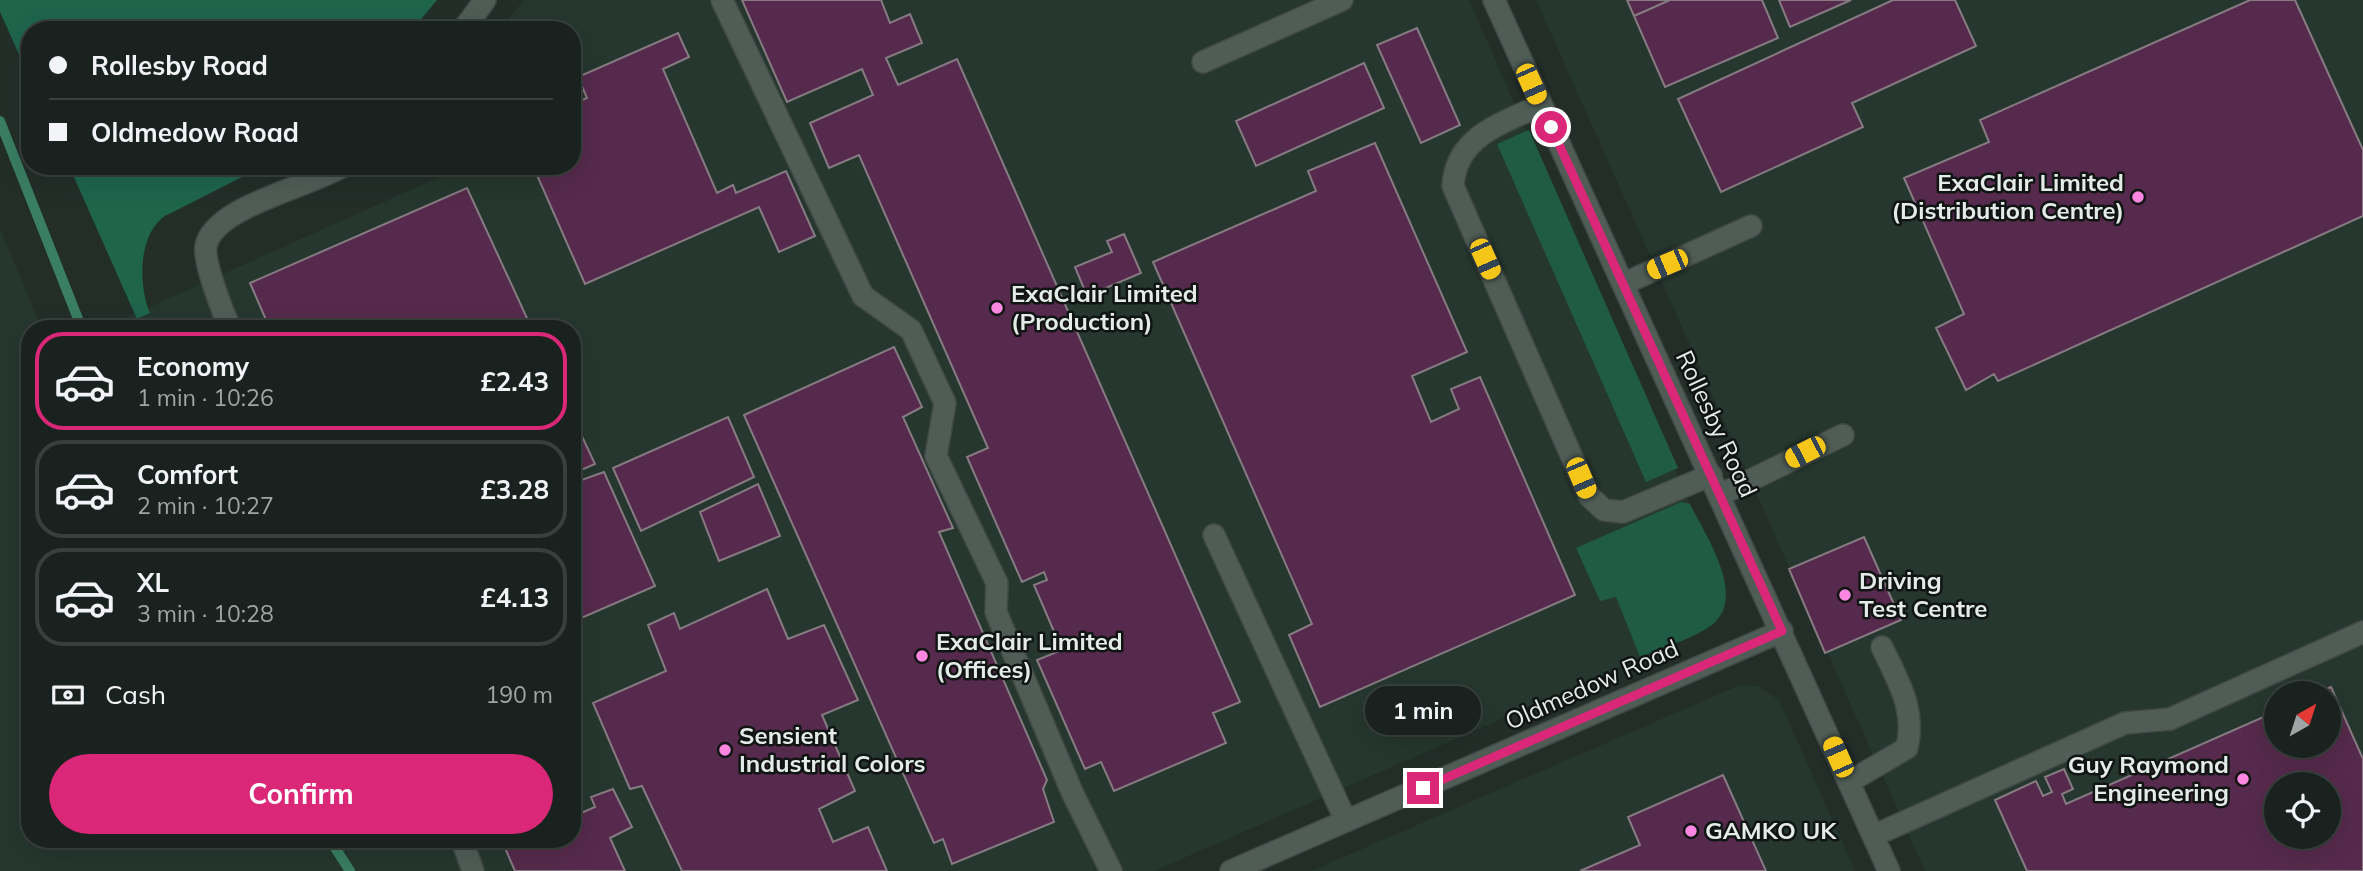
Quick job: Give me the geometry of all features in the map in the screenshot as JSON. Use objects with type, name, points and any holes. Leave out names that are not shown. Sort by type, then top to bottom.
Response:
[{"type":"street","points":[[470,21],[485,0]]},
{"type":"street","points":[[723,0],[863,296],[911,330],[945,403],[936,456],[997,583],[996,612],[1111,871]]},
{"type":"street","points":[[1203,62],[1342,0]]},
{"type":"street","name":"Rollesby Road","points":[[1494,0],[1889,871]]},
{"type":"street","points":[[1541,105],[1490,129],[1463,149],[1454,166],[1453,186],[1589,496],[1604,510],[1623,512],[1710,475]]},
{"type":"street","points":[[226,320],[221,309],[205,248],[213,229],[267,198],[328,175]]},
{"type":"street","points":[[1623,284],[1751,226]]},
{"type":"street","points":[[1720,495],[1843,435]]},
{"type":"street","points":[[1214,535],[1346,821]]},
{"type":"street","name":"Oldmedow Road","points":[[1231,871],[1782,631]]},
{"type":"street","points":[[1873,836],[2125,723],[2171,719],[2363,632]]},
{"type":"street","points":[[1849,782],[1907,748],[1911,731],[1910,710],[1882,647]]},
{"type":"street","points":[[465,848],[473,871]]},
{"type":"shaded area","points":[[524,0],[1469,0],[1690,504],[1724,575],[1724,611],[1705,630],[1154,871],[0,871],[0,229],[38,320],[21,320],[21,848],[581,848],[581,320],[120,320],[444,175],[581,175],[581,21],[507,21]]},
{"type":"shaded area","points":[[1536,0],[2363,0],[2363,871],[1925,871]]},
{"type":"shaded area","points":[[1740,685],[1758,686],[1779,700],[1855,871],[1311,871]]},
{"type":"green space","points":[[0,0],[437,0],[420,21],[21,21],[21,59],[0,12]]},
{"type":"green space","points":[[1529,130],[1678,468],[1646,482],[1497,144]]},
{"type":"green space","points":[[73,175],[246,175],[165,216],[156,224],[145,247],[142,275],[150,313],[137,319]]},
{"type":"green space","points":[[1681,502],[1690,504],[1714,551],[1725,586],[1725,603],[1719,617],[1706,629],[1640,657],[1616,597],[1600,601],[1576,548]]},
{"type":"building","name":"ExaClair Limited (Production)","points":[[742,0],[881,0],[890,23],[910,14],[922,43],[886,58],[898,85],[957,59],[1240,702],[1213,713],[1226,743],[1114,791],[1101,762],[1085,769],[1037,660],[1062,650],[1034,585],[1047,580],[1044,572],[1022,582],[967,457],[988,448],[859,155],[829,168],[810,123],[873,95],[862,69],[787,102]]},
{"type":"building","points":[[1627,0],[1670,0],[1634,16]]},
{"type":"building","points":[[1670,0],[1762,0],[1778,38],[1665,87],[1634,16]]},
{"type":"building","points":[[1779,0],[1851,0],[1790,27]]},
{"type":"building","points":[[1893,0],[1955,0],[1976,46],[1852,103],[1863,127],[1721,192],[1678,99]]},
{"type":"building","name":"ExaClair Limited (Distribution Centre)","points":[[2250,0],[2295,0],[2363,150],[2363,216],[1998,381],[1994,374],[1966,390],[1936,328],[1964,314],[1904,178],[1989,142],[1980,120]]},
{"type":"building","points":[[1417,28],[1460,125],[1421,143],[1377,45]]},
{"type":"building","points":[[678,33],[689,57],[663,69],[717,193],[733,185],[736,193],[786,171],[815,236],[779,252],[759,207],[585,284],[537,175],[581,175],[581,100],[587,98],[581,84],[581,76]]},
{"type":"building","points":[[1364,63],[1384,108],[1256,166],[1236,121]]},
{"type":"building","points":[[1375,143],[1467,352],[1412,376],[1431,422],[1459,409],[1451,389],[1480,377],[1575,595],[1320,707],[1289,635],[1312,624],[1153,262],[1316,191],[1308,171]]},
{"type":"building","points":[[467,188],[528,320],[266,320],[250,283]]},
{"type":"building","points":[[1124,234],[1141,273],[1087,296],[1075,267],[1112,252],[1107,241]]},
{"type":"building","name":"ExaClair Limited (Offices)","points":[[894,347],[922,407],[903,417],[953,528],[939,532],[1047,780],[1043,789],[1054,822],[952,864],[943,839],[934,843],[744,415]]},
{"type":"building","points":[[728,417],[754,477],[641,531],[613,468]]},
{"type":"building","points":[[581,434],[595,464],[581,470]]},
{"type":"building","points":[[604,472],[655,586],[581,618],[581,480]]},
{"type":"building","points":[[758,484],[780,536],[719,561],[700,512]]},
{"type":"building","name":"Driving Test Centre","points":[[1864,537],[1901,620],[1825,653],[1789,569]]},
{"type":"building","name":"Sensient Industrial Colors","points":[[767,589],[788,639],[824,625],[858,700],[822,715],[855,791],[819,809],[833,842],[868,827],[887,871],[682,871],[642,786],[630,789],[593,703],[666,671],[648,625],[674,613],[680,629]]},
{"type":"building","name":"Guy Raymond Engineering","points":[[2342,712],[2363,759],[2363,871],[2027,871],[1995,800],[2036,781],[2043,796],[2052,792],[2045,777],[2064,769],[2073,789],[2062,794],[2066,804],[2264,717],[2264,758],[2342,758]]},
{"type":"building","name":"GAMKO UK","points":[[1723,775],[1766,871],[1580,871],[1640,845],[1628,817]]},
{"type":"building","points":[[613,789],[632,827],[610,838],[625,871],[515,871],[505,848],[581,848],[581,813],[595,807],[591,797]]},
{"type":"waterway","points":[[0,121],[21,174]]},
{"type":"waterway","points":[[21,175],[78,320]]},
{"type":"waterway","points":[[335,848],[350,871]]},
{"type":"place","name":"ExaClair Limited (Distribution Centre)","points":[[2138,197]]},
{"type":"place","name":"ExaClair Limited (Production)","points":[[997,308]]},
{"type":"place","name":"Driving Test Centre","points":[[1845,595]]},
{"type":"place","name":"ExaClair Limited (Offices)","points":[[922,656]]},
{"type":"place","name":"Sensient Industrial Colors","points":[[725,750]]},
{"type":"place","name":"Guy Raymond Engineering","points":[[2243,779]]},
{"type":"place","name":"GAMKO UK","points":[[1691,831]]},
{"type":"route","points":[[1423,788],[1782,631],[1551,127]]}]
